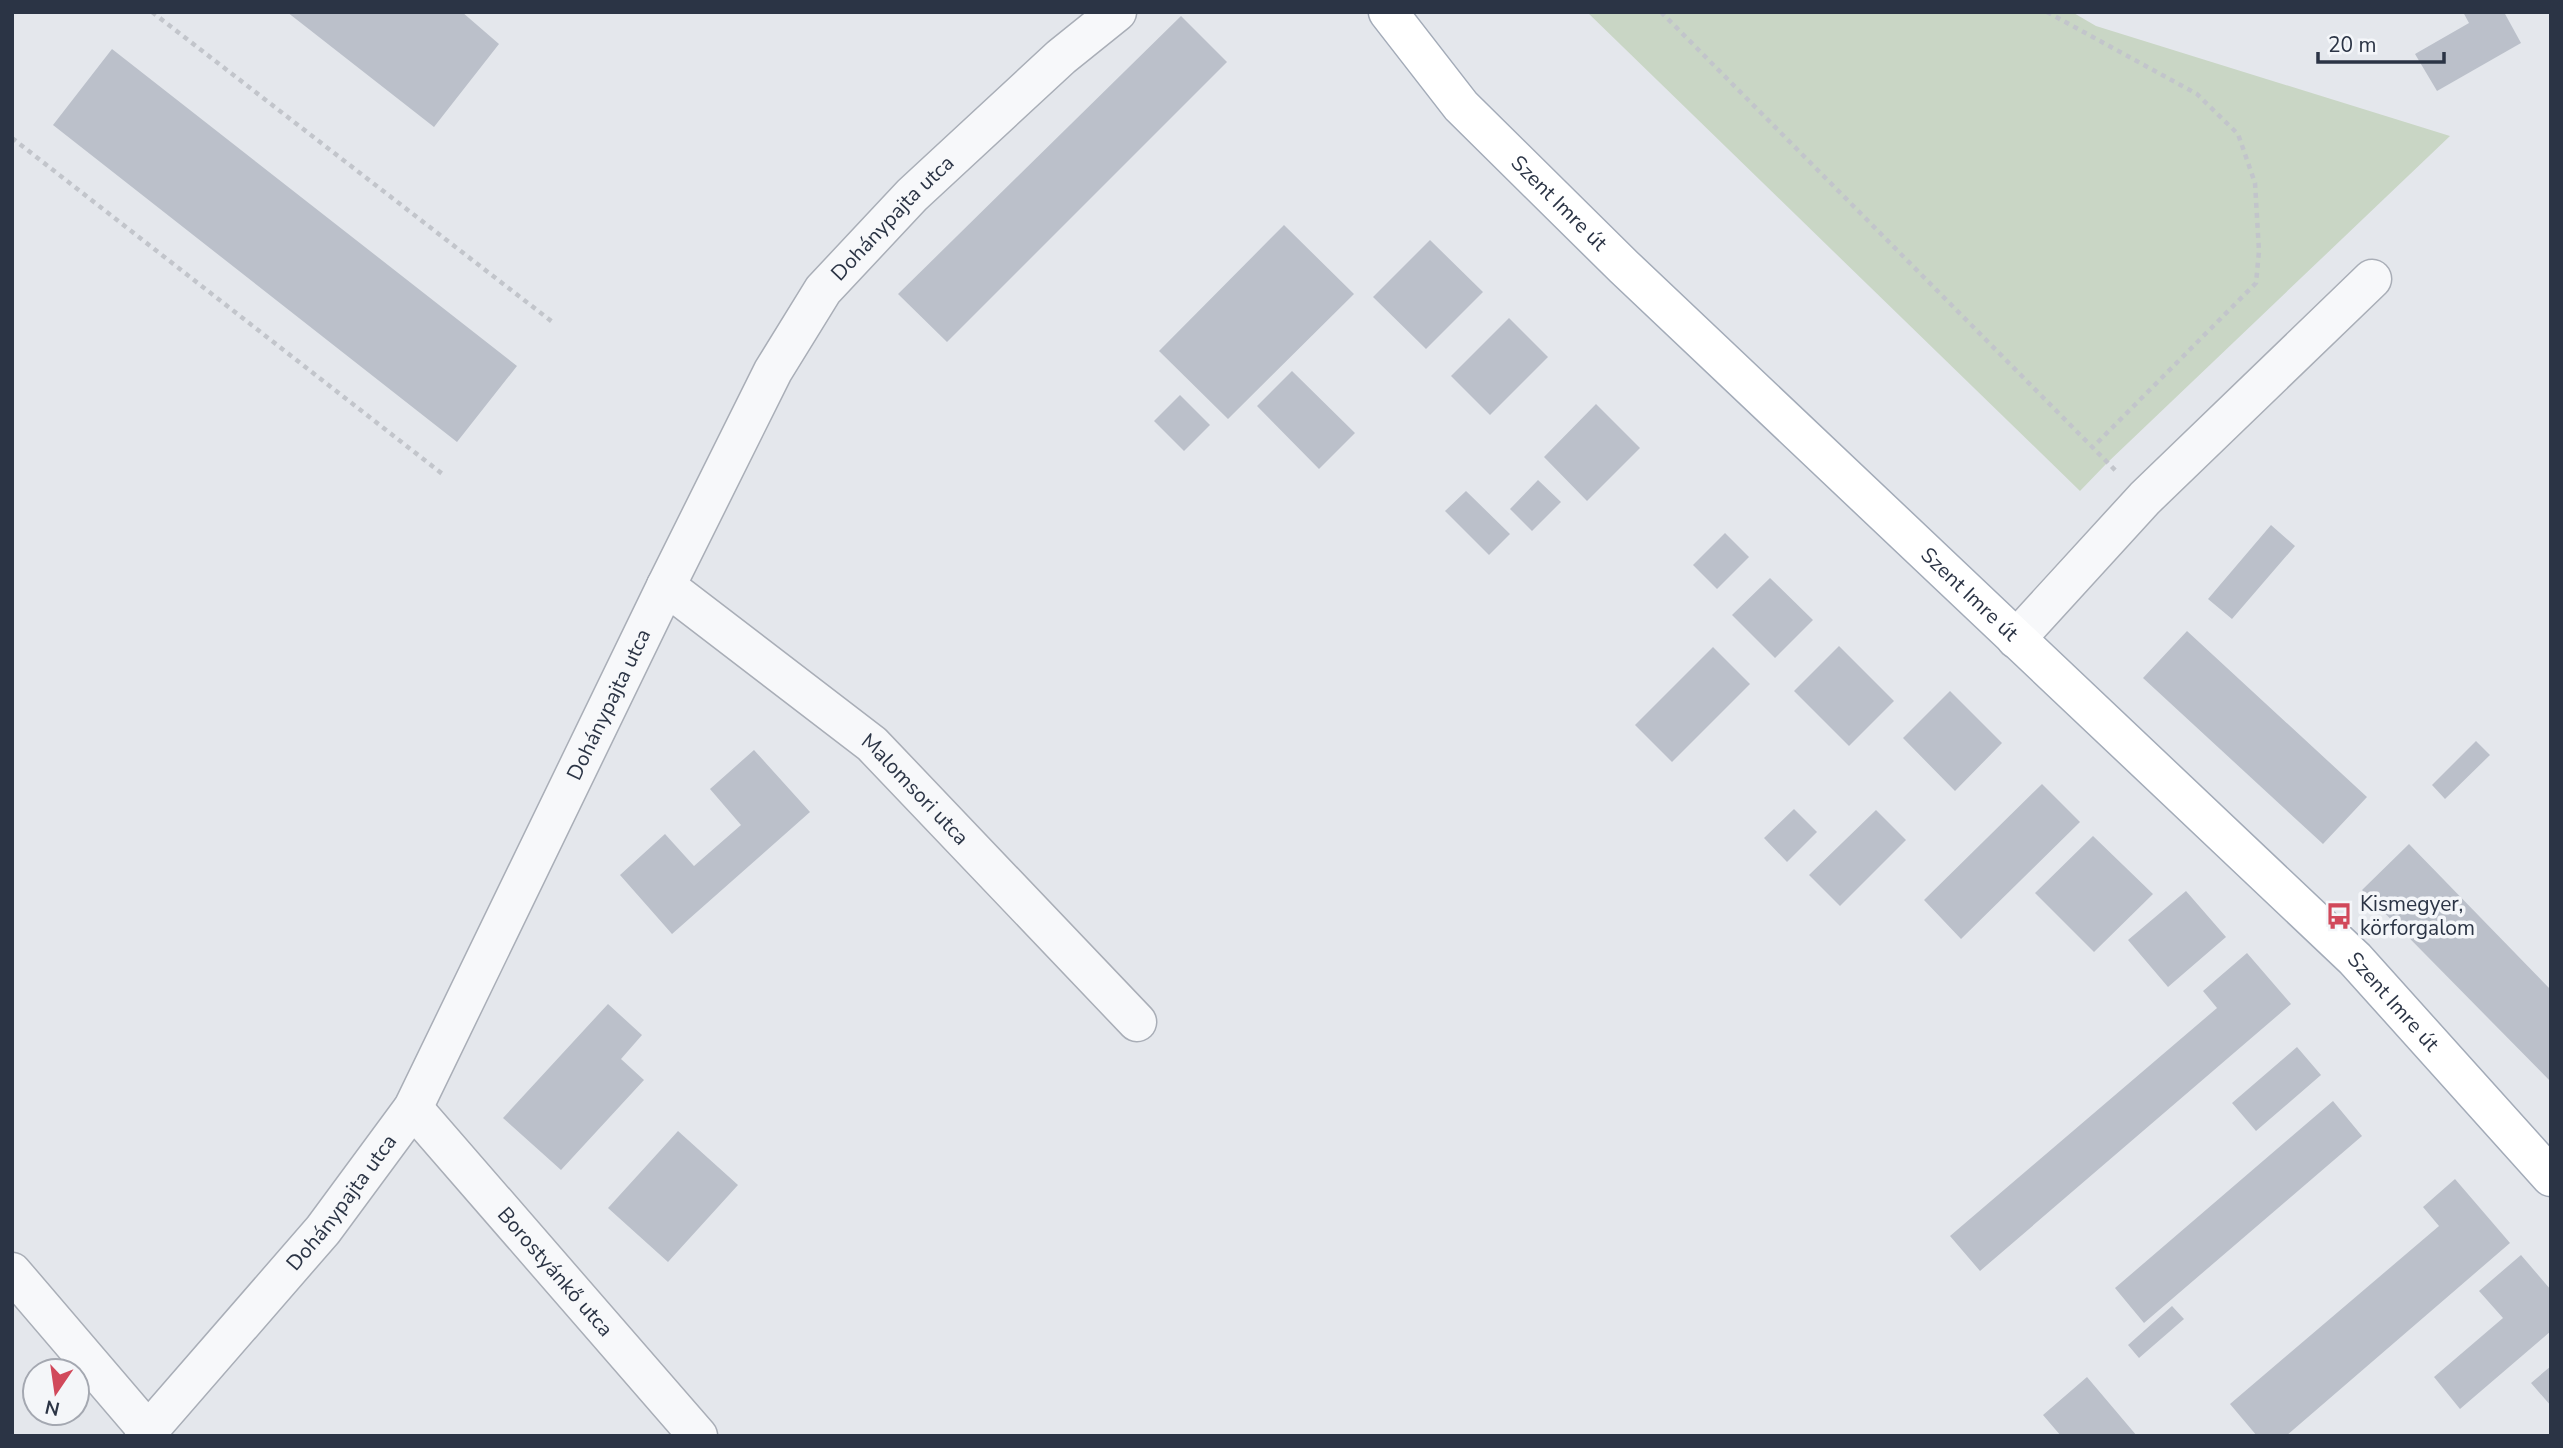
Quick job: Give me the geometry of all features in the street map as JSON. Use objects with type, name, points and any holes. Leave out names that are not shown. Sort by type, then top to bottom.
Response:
[{"type":"main road","name":"Szent Imre út","points":[[1388,12],[1461,106],[1634,276],[2355,959],[2551,1177]]},
{"type":"street","name":"Dohánypajta utca","points":[[146,1434],[323,1230],[413,1108],[773,371],[823,290],[912,195],[1062,57],[1117,12]]},
{"type":"street","points":[[2016,639],[2145,498],[2372,279]]},
{"type":"street","name":"Malomsori utca","points":[[666,586],[872,744],[1137,1022]]},
{"type":"street","name":"Borostyánkő utca","points":[[413,1108],[698,1436]]},
{"type":"street","points":[[12,1272],[146,1434]]},
{"type":"path","points":[[152,12],[555,324]]},
{"type":"path","points":[[1661,12],[2092,448],[2145,498]]},
{"type":"path","points":[[2047,12],[2197,94],[2238,134],[2255,183],[2259,251],[2256,283],[2092,448]]},
{"type":"path","points":[[12,138],[445,477]]},
{"type":"green space","points":[[1587,12],[2072,12],[2096,26],[2450,136],[2080,491]]},
{"type":"building","points":[[287,12],[462,12],[499,44],[434,127]]},
{"type":"building","points":[[2463,12],[2504,12],[2521,43],[2437,91],[2415,54],[2469,23]]},
{"type":"building","points":[[1181,16],[1227,62],[947,342],[898,294]]},
{"type":"building","points":[[112,49],[517,366],[457,442],[53,125]]},
{"type":"building","points":[[1284,225],[1354,294],[1228,419],[1159,351]]},
{"type":"building","points":[[1430,240],[1483,292],[1426,349],[1373,297]]},
{"type":"building","points":[[1509,318],[1548,357],[1490,415],[1451,376]]},
{"type":"building","points":[[1292,371],[1355,433],[1319,469],[1257,406]]},
{"type":"building","points":[[1180,395],[1210,425],[1184,451],[1154,421]]},
{"type":"building","points":[[1596,404],[1640,448],[1587,501],[1544,457]]},
{"type":"building","points":[[1538,480],[1561,502],[1532,531],[1510,509]]},
{"type":"building","points":[[1466,491],[1510,534],[1489,555],[1445,511]]},
{"type":"building","points":[[2271,525],[2295,546],[2232,619],[2208,599]]},
{"type":"building","points":[[1725,533],[1749,557],[1717,589],[1693,565]]},
{"type":"building","points":[[1770,578],[1813,620],[1775,658],[1732,615]]},
{"type":"building","points":[[2187,631],[2367,797],[2323,844],[2143,678]]},
{"type":"building","points":[[1839,646],[1894,701],[1849,746],[1794,691]]},
{"type":"building","points":[[1713,647],[1750,684],[1672,762],[1635,725]]},
{"type":"building","points":[[1950,691],[2002,743],[1955,791],[1903,738]]},
{"type":"building","points":[[2476,741],[2490,755],[2445,799],[2432,785]]},
{"type":"building","points":[[754,750],[810,812],[672,934],[620,875],[665,834],[694,866],[741,825],[710,789]]},
{"type":"building","points":[[2042,784],[2080,822],[1961,939],[1924,900]]},
{"type":"building","points":[[1794,809],[1817,832],[1787,862],[1764,838]]},
{"type":"building","points":[[1876,810],[1906,840],[1840,906],[1809,875]]},
{"type":"building","points":[[2093,836],[2153,894],[2094,952],[2035,893]]},
{"type":"building","points":[[2409,844],[2551,990],[2551,1082],[2362,890]]},
{"type":"building","points":[[2186,891],[2226,937],[2168,987],[2128,940]]},
{"type":"building","points":[[2247,953],[2291,1004],[1980,1271],[1950,1236],[2217,1008],[2203,991]]},
{"type":"building","points":[[608,1004],[642,1035],[621,1059],[644,1080],[561,1170],[503,1118]]},
{"type":"building","points":[[2297,1047],[2321,1075],[2256,1131],[2232,1103]]},
{"type":"building","points":[[2333,1101],[2362,1136],[2144,1323],[2115,1288]]},
{"type":"building","points":[[678,1131],[738,1185],[668,1262],[608,1208]]},
{"type":"building","points":[[2455,1179],[2510,1243],[2286,1436],[2257,1436],[2230,1404],[2439,1226],[2423,1207]]},
{"type":"building","points":[[2521,1255],[2551,1290],[2551,1331],[2460,1409],[2434,1377],[2503,1318],[2479,1291]]},
{"type":"building","points":[[2172,1306],[2184,1319],[2139,1358],[2128,1345]]},
{"type":"building","points":[[2551,1366],[2551,1406],[2531,1383]]},
{"type":"building","points":[[2087,1377],[2137,1436],[2061,1436],[2043,1415]]},
{"type":"place","name":"Kismegyer, körforgalom","points":[[2339,916]]}]
